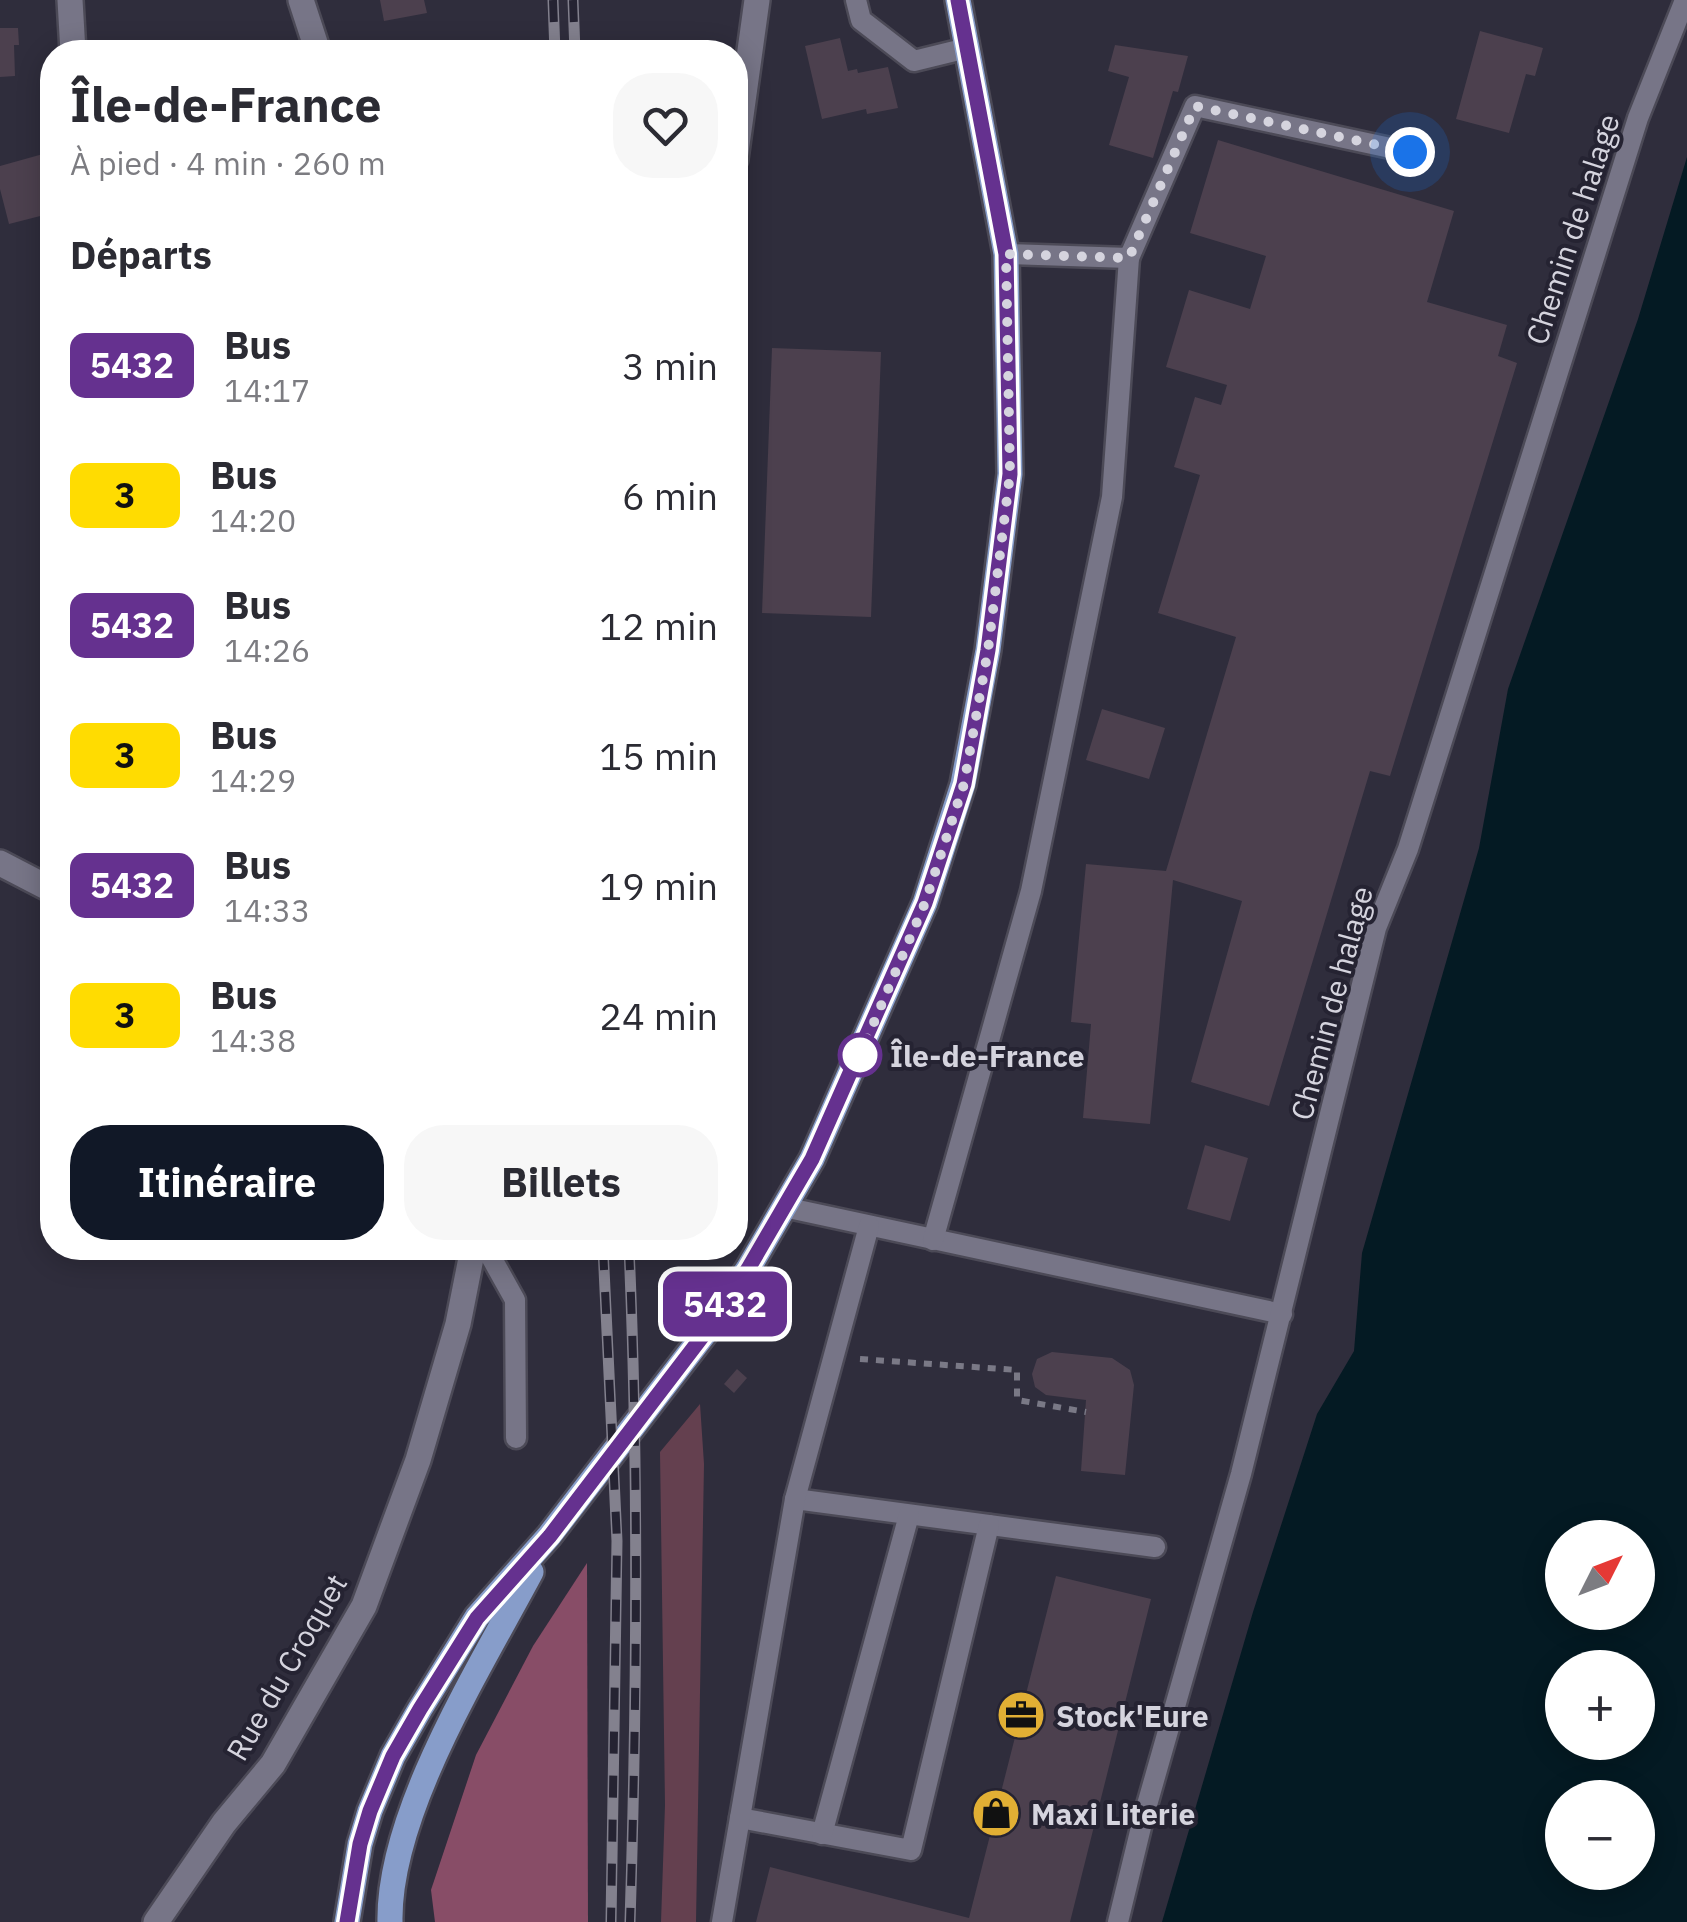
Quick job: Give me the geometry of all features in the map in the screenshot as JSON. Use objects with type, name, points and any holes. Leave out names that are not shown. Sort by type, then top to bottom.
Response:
[{"type":"main road","points":[[348,1922],[360,1844],[379,1785],[477,1618],[550,1536],[708,1329],[784,1208],[842,1097],[918,920],[964,784],[988,650],[1010,474],[1006,254],[958,0]]},
{"type":"main road","points":[[390,1922],[399,1852],[418,1793],[550,1536]]},
{"type":"street","points":[[70,0],[72,40]]},
{"type":"street","points":[[301,0],[314,40]]},
{"type":"street","points":[[748,61],[756,0]]},
{"type":"street","points":[[0,863],[40,884]]},
{"type":"street","name":"Rue du Croquet","points":[[156,1922],[224,1823],[272,1764],[364,1606],[423,1443],[458,1324],[471,1260]]},
{"type":"lane","points":[[856,0],[861,20],[914,60],[967,48]]},
{"type":"lane","name":"Chemin de halage","points":[[1118,1922],[1282,1314],[1376,928],[1408,849],[1638,118],[1685,0]]},
{"type":"lane","points":[[932,1240],[1031,891],[1108,516],[1129,258],[1195,106],[1410,152]]},
{"type":"lane","points":[[1006,254],[1129,258]]},
{"type":"lane","points":[[784,1208],[1282,1314]]},
{"type":"lane","points":[[722,1922],[795,1500],[869,1226]]},
{"type":"lane","points":[[493,1260],[515,1300],[516,1438]]},
{"type":"lane","points":[[795,1500],[1155,1548]]},
{"type":"lane","points":[[822,1834],[909,1514]]},
{"type":"lane","points":[[740,1818],[911,1850],[989,1525]]},
{"type":"path","points":[[834,1358],[1018,1370],[1017,1400],[1086,1412]]},
{"type":"shaded area","points":[[700,1404],[704,1464],[696,1922],[661,1922],[665,1805],[660,1452]]},
{"type":"shaded area","points":[[587,1563],[588,1922],[435,1922],[431,1890],[476,1755],[533,1646]]},
{"type":"water","points":[[1687,157],[1687,1922],[1162,1922],[1253,1612],[1317,1414],[1354,1351],[1362,1253],[1479,848],[1508,689],[1638,319]]},
{"type":"building","points":[[380,0],[424,0],[427,13],[384,21]]},
{"type":"building","points":[[0,28],[18,28],[15,76],[0,77]]},
{"type":"building","points":[[1480,31],[1543,48],[1535,76],[1526,74],[1509,133],[1456,119]]},
{"type":"building","points":[[840,38],[848,71],[888,67],[898,108],[867,114],[866,109],[822,119],[805,46]]},
{"type":"building","points":[[1115,45],[1188,56],[1153,158],[1109,145],[1129,77],[1108,71]]},
{"type":"building","points":[[1218,140],[1454,211],[1427,302],[1507,325],[1498,356],[1517,363],[1390,776],[1370,771],[1269,1106],[1191,1082],[1242,901],[1173,880],[1150,1124],[1083,1118],[1091,1024],[1071,1022],[1086,864],[1166,871],[1236,637],[1158,613],[1200,475],[1174,467],[1195,397],[1221,405],[1227,385],[1166,367],[1189,290],[1250,309],[1266,256],[1190,233]]},
{"type":"building","points":[[40,155],[40,216],[9,224],[0,189],[0,166]]},
{"type":"building","points":[[772,348],[881,352],[871,617],[762,613]]},
{"type":"building","points":[[1102,709],[1165,728],[1149,779],[1086,760]]},
{"type":"building","points":[[1205,1145],[1248,1158],[1230,1221],[1187,1209]]},
{"type":"building","points":[[1052,1352],[1112,1358],[1130,1370],[1134,1385],[1125,1475],[1081,1471],[1086,1400],[1046,1395],[1035,1387],[1032,1374],[1037,1359]]},
{"type":"building","points":[[737,1369],[747,1378],[734,1393],[724,1384]]},
{"type":"building","points":[[1056,1576],[1151,1599],[1070,1922],[756,1922],[770,1867],[969,1918]]},
{"type":"railway","points":[[553,0],[555,40]]},
{"type":"railway","points":[[573,0],[575,40]]},
{"type":"railway","points":[[604,1260],[617,1541],[611,1922]]},
{"type":"railway","points":[[629,1260],[636,1585],[630,1922]]},
{"type":"bus line","name":"5432","points":[[347,1922],[360,1844],[370,1811],[393,1756],[420,1709],[477,1618],[550,1536],[666,1388],[748,1269],[812,1159],[925,903],[964,784],[988,650],[1010,474],[1006,254],[958,0]]},
{"type":"place","name":"Île-de-France","points":[[860,1055]]},
{"type":"place","name":"Stock'Eure","points":[[1021,1715]]},
{"type":"place","name":"Maxi Literie","points":[[996,1813]]},
{"type":"route","points":[[860,1055],[925,903],[964,784],[988,650],[1010,474],[1006,254],[1129,258],[1195,106],[1410,152]]}]
